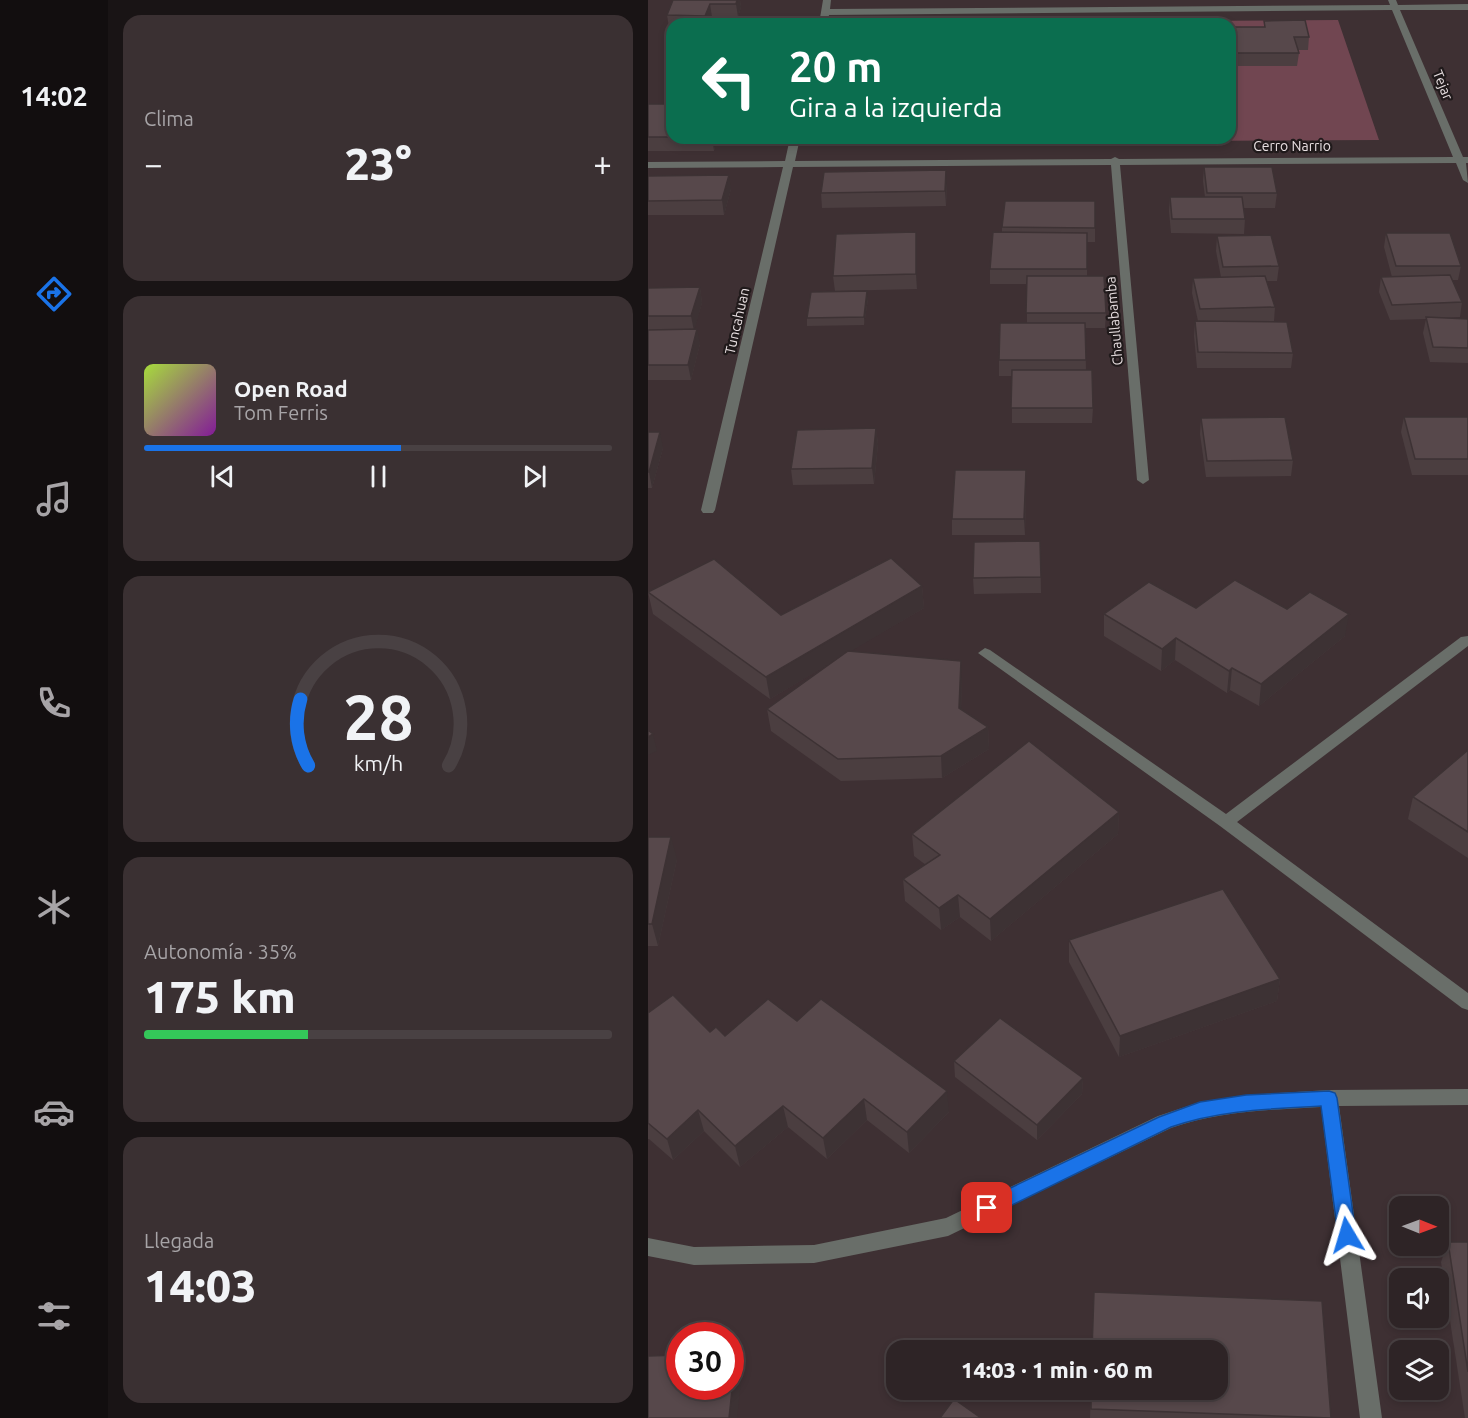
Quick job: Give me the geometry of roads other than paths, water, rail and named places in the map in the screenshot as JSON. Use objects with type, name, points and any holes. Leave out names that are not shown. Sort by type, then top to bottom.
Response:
[{"type":"street","points":[[824,18],[827,0]]},
{"type":"street","points":[[826,12],[1111,5],[1393,3],[1468,7]]},
{"type":"street","name":"Tejar","points":[[1393,3],[1464,160],[1468,180]]},
{"type":"street","name":"Tuncahuan","points":[[708,510],[794,144]]},
{"type":"street","name":"Cerro Narrio","points":[[648,165],[1115,160],[1464,160]]},
{"type":"street","name":"Chaullabamba","points":[[1115,160],[1143,480]]},
{"type":"street","points":[[1226,822],[1466,640]]},
{"type":"street","points":[[985,653],[1226,822],[1468,1003]]},
{"type":"street","points":[[648,1247],[694,1256],[814,1254],[948,1227],[1166,1122],[1200,1110],[1246,1102],[1329,1098],[1468,1097]]},
{"type":"street","points":[[1329,1098],[1371,1418]]}]
